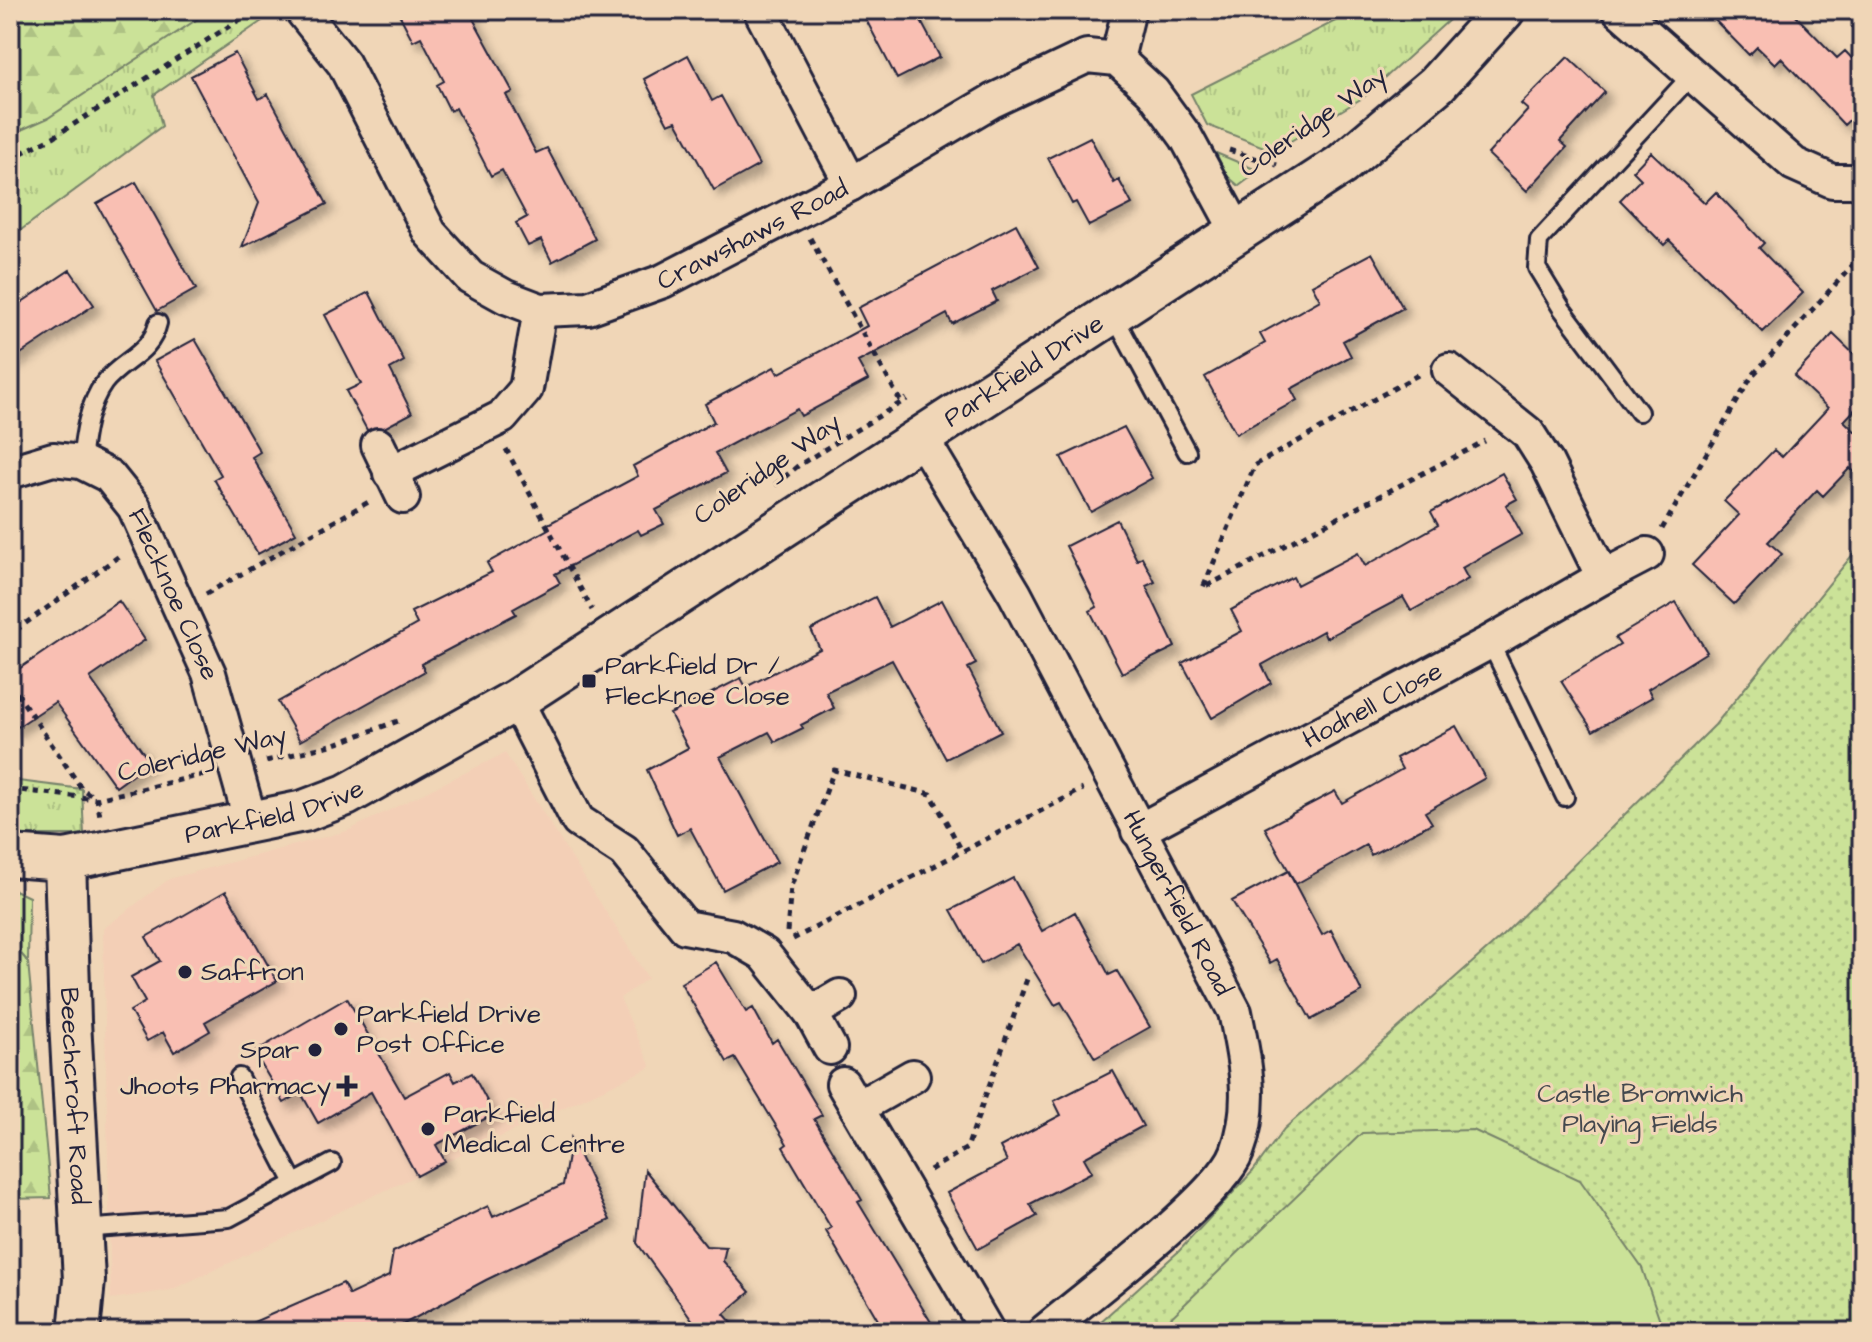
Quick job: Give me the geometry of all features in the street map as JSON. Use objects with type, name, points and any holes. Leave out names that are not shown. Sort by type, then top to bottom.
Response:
[{"type":"street","name":"Crawshaws Road","points":[[301,10],[344,64],[430,233],[470,277],[540,310],[588,308],[663,281],[851,184],[992,101],[1087,56],[1117,59]]},
{"type":"street","points":[[760,10],[851,184]]},
{"type":"street","points":[[1129,10],[1117,59],[1153,92],[1186,137],[1238,233]]},
{"type":"street","name":"Parkfield Drive","points":[[10,856],[65,860],[304,811],[346,795],[516,700],[1341,165],[1437,84],[1504,10]]},
{"type":"street","points":[[1619,10],[1794,164],[1832,181],[1862,181]]},
{"type":"street","points":[[392,475],[492,424],[526,389],[540,310]]},
{"type":"street","points":[[1449,370],[1517,424],[1547,463],[1603,577]]},
{"type":"street","name":"Hungerfield Road","points":[[921,437],[1015,594],[1235,1012],[1249,1077],[1246,1114],[1237,1154],[1210,1190],[1044,1332]]},
{"type":"street","points":[[10,472],[53,459],[81,462]]},
{"type":"street","name":"Flecknoe Close","points":[[81,462],[109,476],[134,507],[148,535],[209,673],[251,823]]},
{"type":"street","name":"Hodnell Close","points":[[1138,831],[1647,554]]},
{"type":"street","points":[[516,700],[578,821],[624,851],[685,927],[733,936],[764,954],[811,1013],[830,1048]]},
{"type":"street","name":"Beechcroft Road","points":[[65,860],[84,1280],[79,1332]]},
{"type":"street","points":[[811,1013],[840,996]]},
{"type":"street","points":[[913,1076],[850,1096],[988,1332]]},
{"type":"lane","points":[[1639,412],[1562,309],[1537,268],[1539,240],[1691,76]]},
{"type":"lane","points":[[1113,314],[1187,452]]},
{"type":"lane","points":[[81,462],[85,424],[104,383],[148,346],[158,323]]},
{"type":"lane","points":[[1490,642],[1565,797]]},
{"type":"lane","points":[[239,1077],[293,1181]]},
{"type":"lane","points":[[82,1229],[229,1218],[293,1181],[332,1163]]},
{"type":"path","points":[[10,159],[55,136],[255,10]]},
{"type":"path","name":"Coleridge Way","points":[[1268,175],[1291,158]]},
{"type":"path","points":[[796,212],[921,437]]},
{"type":"path","points":[[1647,554],[1752,376],[1862,255]]},
{"type":"path","points":[[1449,370],[1424,372],[1255,465],[1203,588],[1517,424]]},
{"type":"path","name":"Coleridge Way","points":[[767,491],[799,465],[915,394]]},
{"type":"path","points":[[492,424],[593,612]]},
{"type":"path","points":[[180,608],[392,475]]},
{"type":"path","points":[[10,640],[12,633],[148,535]]},
{"type":"path","points":[[581,620],[606,603]]},
{"type":"path","points":[[10,683],[82,789],[97,799],[107,853]]},
{"type":"path","name":"Coleridge Way","points":[[10,789],[97,799],[335,744],[407,718]]},
{"type":"path","points":[[962,851],[931,794],[834,770],[791,886],[786,943],[1109,775]]},
{"type":"path","points":[[903,1186],[967,1148],[1027,979]]},
{"type":"shaded area","points":[[505,753],[648,978],[620,998],[651,1067],[171,1290],[111,1299],[103,929],[169,879],[347,831]]},
{"type":"green space","points":[[10,10],[278,10],[154,95],[162,126],[10,238]]},
{"type":"green space","points":[[10,10],[211,10],[48,118],[10,135]]},
{"type":"green space","points":[[1357,10],[1460,10],[1364,97],[1274,151],[1207,125],[1191,94]]},
{"type":"green space","points":[[1216,153],[1259,171],[1239,186],[1226,175]]},
{"type":"green space","name":"Castle Bromwich Playing Fields","points":[[1862,543],[1862,1332],[1089,1332],[1179,1251],[1253,1171],[1284,1129],[1501,937],[1715,725]]},
{"type":"green space","points":[[10,780],[82,789],[84,835],[10,835]]},
{"type":"green space","points":[[10,888],[29,897],[28,962],[10,941]]},
{"type":"green space","points":[[10,941],[28,962],[51,1198],[10,1199]]},
{"type":"green space","points":[[1473,1130],[1580,1180],[1642,1268],[1664,1332],[1156,1332],[1362,1133]]},
{"type":"building","points":[[397,10],[475,10],[470,13],[513,92],[506,95],[536,153],[547,148],[595,239],[552,262],[541,240],[528,246],[516,223],[527,217],[502,170],[491,176],[456,108],[450,111],[437,85],[444,81],[421,37],[413,41]]},
{"type":"building","points":[[861,10],[915,10],[940,57],[897,79]]},
{"type":"building","points":[[1705,10],[1790,10],[1837,58],[1845,51],[1862,69],[1862,108],[1844,125],[1781,58],[1775,64],[1757,47],[1749,55]]},
{"type":"building","points":[[235,53],[259,99],[268,94],[327,204],[242,247],[259,203],[191,76]]},
{"type":"building","points":[[688,55],[712,101],[721,96],[759,165],[714,190],[676,121],[668,124],[644,79]]},
{"type":"building","points":[[1568,57],[1605,92],[1560,141],[1567,147],[1527,191],[1488,154],[1528,110],[1521,104]]},
{"type":"building","points":[[1090,137],[1114,183],[1119,180],[1132,204],[1089,226],[1076,202],[1072,204],[1048,158]]},
{"type":"building","points":[[1651,152],[1705,203],[1716,192],[1764,243],[1759,248],[1803,293],[1763,332],[1669,240],[1664,245],[1620,200],[1641,179],[1633,171]]},
{"type":"building","points":[[136,182],[196,289],[157,311],[97,204]]},
{"type":"building","points":[[1016,224],[1039,267],[992,291],[997,301],[952,324],[947,314],[858,362],[868,380],[801,416],[797,409],[715,453],[726,473],[656,510],[664,524],[641,535],[638,530],[555,574],[560,583],[513,609],[516,614],[421,664],[425,671],[300,741],[278,702],[417,624],[411,612],[492,572],[487,563],[550,528],[548,524],[638,476],[633,466],[714,422],[705,404],[774,367],[778,374],[867,326],[858,308]]},
{"type":"building","points":[[1372,253],[1403,308],[1343,341],[1351,356],[1291,389],[1297,400],[1236,434],[1205,377],[1265,343],[1260,334],[1320,300],[1312,285]]},
{"type":"building","points":[[70,270],[94,305],[10,361],[10,310]]},
{"type":"building","points":[[369,292],[404,361],[390,369],[412,413],[384,428],[367,430],[346,391],[361,384],[325,315]]},
{"type":"building","points":[[1833,334],[1862,362],[1862,402],[1844,421],[1862,438],[1862,479],[1850,468],[1823,496],[1817,490],[1768,542],[1782,554],[1734,604],[1692,565],[1739,515],[1724,501],[1774,450],[1782,457],[1828,408],[1794,376]]},
{"type":"building","points":[[195,339],[260,452],[252,457],[296,533],[258,554],[214,479],[221,475],[155,361]]},
{"type":"building","points":[[1124,427],[1152,478],[1091,512],[1061,457]]},
{"type":"building","points":[[1502,473],[1517,499],[1506,505],[1522,534],[1462,568],[1468,579],[1411,611],[1403,597],[1326,638],[1323,631],[1262,665],[1271,683],[1212,718],[1182,663],[1242,631],[1231,610],[1293,577],[1297,585],[1358,553],[1365,566],[1438,525],[1431,512]]},
{"type":"building","points":[[1117,520],[1137,560],[1142,557],[1155,582],[1146,586],[1175,647],[1122,673],[1090,611],[1097,607],[1066,546]]},
{"type":"building","points":[[875,597],[890,627],[942,600],[976,664],[968,668],[1001,731],[946,759],[892,660],[826,692],[834,708],[801,725],[803,728],[775,742],[769,732],[720,757],[777,862],[723,890],[690,828],[677,835],[647,770],[688,748],[670,714],[741,678],[746,687],[820,649],[811,630]]},
{"type":"building","points":[[119,601],[145,640],[90,678],[150,762],[116,787],[55,702],[10,732],[10,675]]},
{"type":"building","points":[[1676,602],[1707,652],[1648,689],[1652,697],[1593,731],[1561,681],[1620,645],[1615,638]]},
{"type":"building","points":[[1456,726],[1485,778],[1425,812],[1432,823],[1371,855],[1366,845],[1296,884],[1265,828],[1335,791],[1342,803],[1402,769],[1396,758]]},
{"type":"building","points":[[1288,871],[1322,935],[1331,930],[1362,992],[1311,1020],[1277,959],[1270,963],[1232,901]]},
{"type":"building","points":[[1013,878],[1042,931],[1075,912],[1109,975],[1117,971],[1150,1027],[1095,1058],[1061,1002],[1055,1005],[1017,944],[981,964],[951,910]]},
{"type":"building","name":"Saffron","points":[[226,891],[277,981],[205,1022],[210,1031],[174,1052],[163,1032],[147,1041],[130,1011],[145,1002],[131,977],[160,961],[146,937]]},
{"type":"building","points":[[716,962],[746,1012],[753,1008],[772,1043],[777,1039],[822,1115],[814,1119],[862,1200],[858,1202],[937,1332],[885,1332],[826,1231],[831,1228],[783,1147],[787,1144],[735,1058],[727,1062],[681,983]]},
{"type":"building","points":[[347,998],[404,1097],[450,1072],[455,1082],[472,1073],[494,1114],[436,1145],[445,1161],[417,1176],[371,1092],[318,1123],[301,1093],[284,1103],[254,1052]]},
{"type":"building","points":[[1113,1071],[1143,1126],[1084,1158],[1092,1172],[1030,1204],[1037,1216],[978,1249],[947,1193],[1007,1161],[1000,1147],[1061,1115],[1054,1101]]},
{"type":"building","points":[[571,1138],[610,1220],[486,1280],[389,1332],[231,1332],[343,1283],[349,1295],[389,1276],[393,1252],[488,1206],[493,1217],[563,1185]]},
{"type":"building","points":[[645,1170],[706,1246],[726,1247],[723,1261],[750,1292],[724,1314],[740,1332],[701,1332],[637,1243]]},
{"type":"place","name":"Parkfield Dr / Flecknoe Close","points":[[589,681]]},
{"type":"place","name":"Saffron","points":[[185,972]]},
{"type":"place","name":"Parkfield Drive Post Office","points":[[341,1029]]},
{"type":"place","name":"Spar","points":[[315,1050]]},
{"type":"place","name":"Jhoots Pharmacy","points":[[347,1086]]},
{"type":"place","name":"Parkfield Medical Centre","points":[[428,1129]]}]
